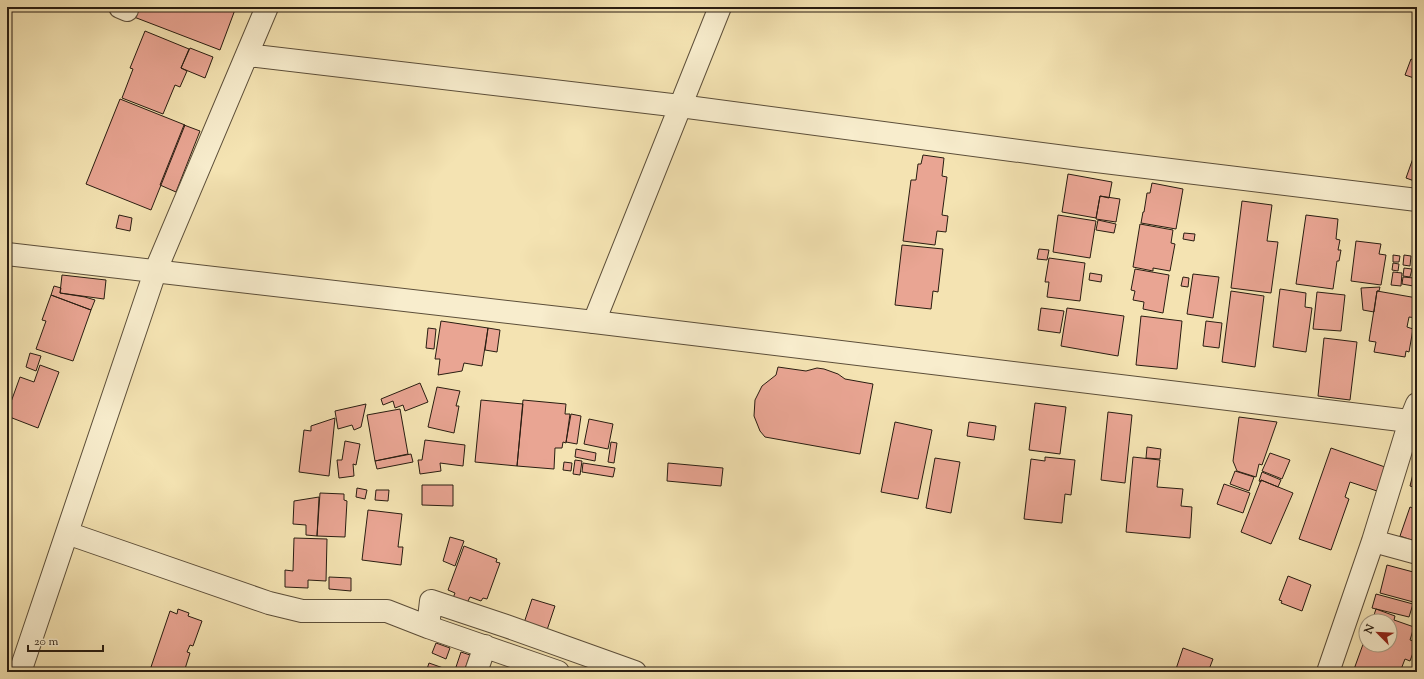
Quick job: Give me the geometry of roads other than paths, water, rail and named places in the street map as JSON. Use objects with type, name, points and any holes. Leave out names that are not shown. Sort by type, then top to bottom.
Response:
[{"type":"street","points":[[20,672],[155,272],[267,7]]},
{"type":"street","points":[[594,322],[720,7]]},
{"type":"street","points":[[248,55],[680,106],[1080,159],[1417,200]]},
{"type":"street","points":[[7,254],[1415,416],[1328,672]]},
{"type":"street","points":[[67,533],[269,603],[302,612],[386,611],[558,672]]},
{"type":"street","points":[[1373,541],[1417,553]]},
{"type":"street","points":[[428,627],[432,601],[635,672]]},
{"type":"street","points":[[476,672],[485,646]]}]
